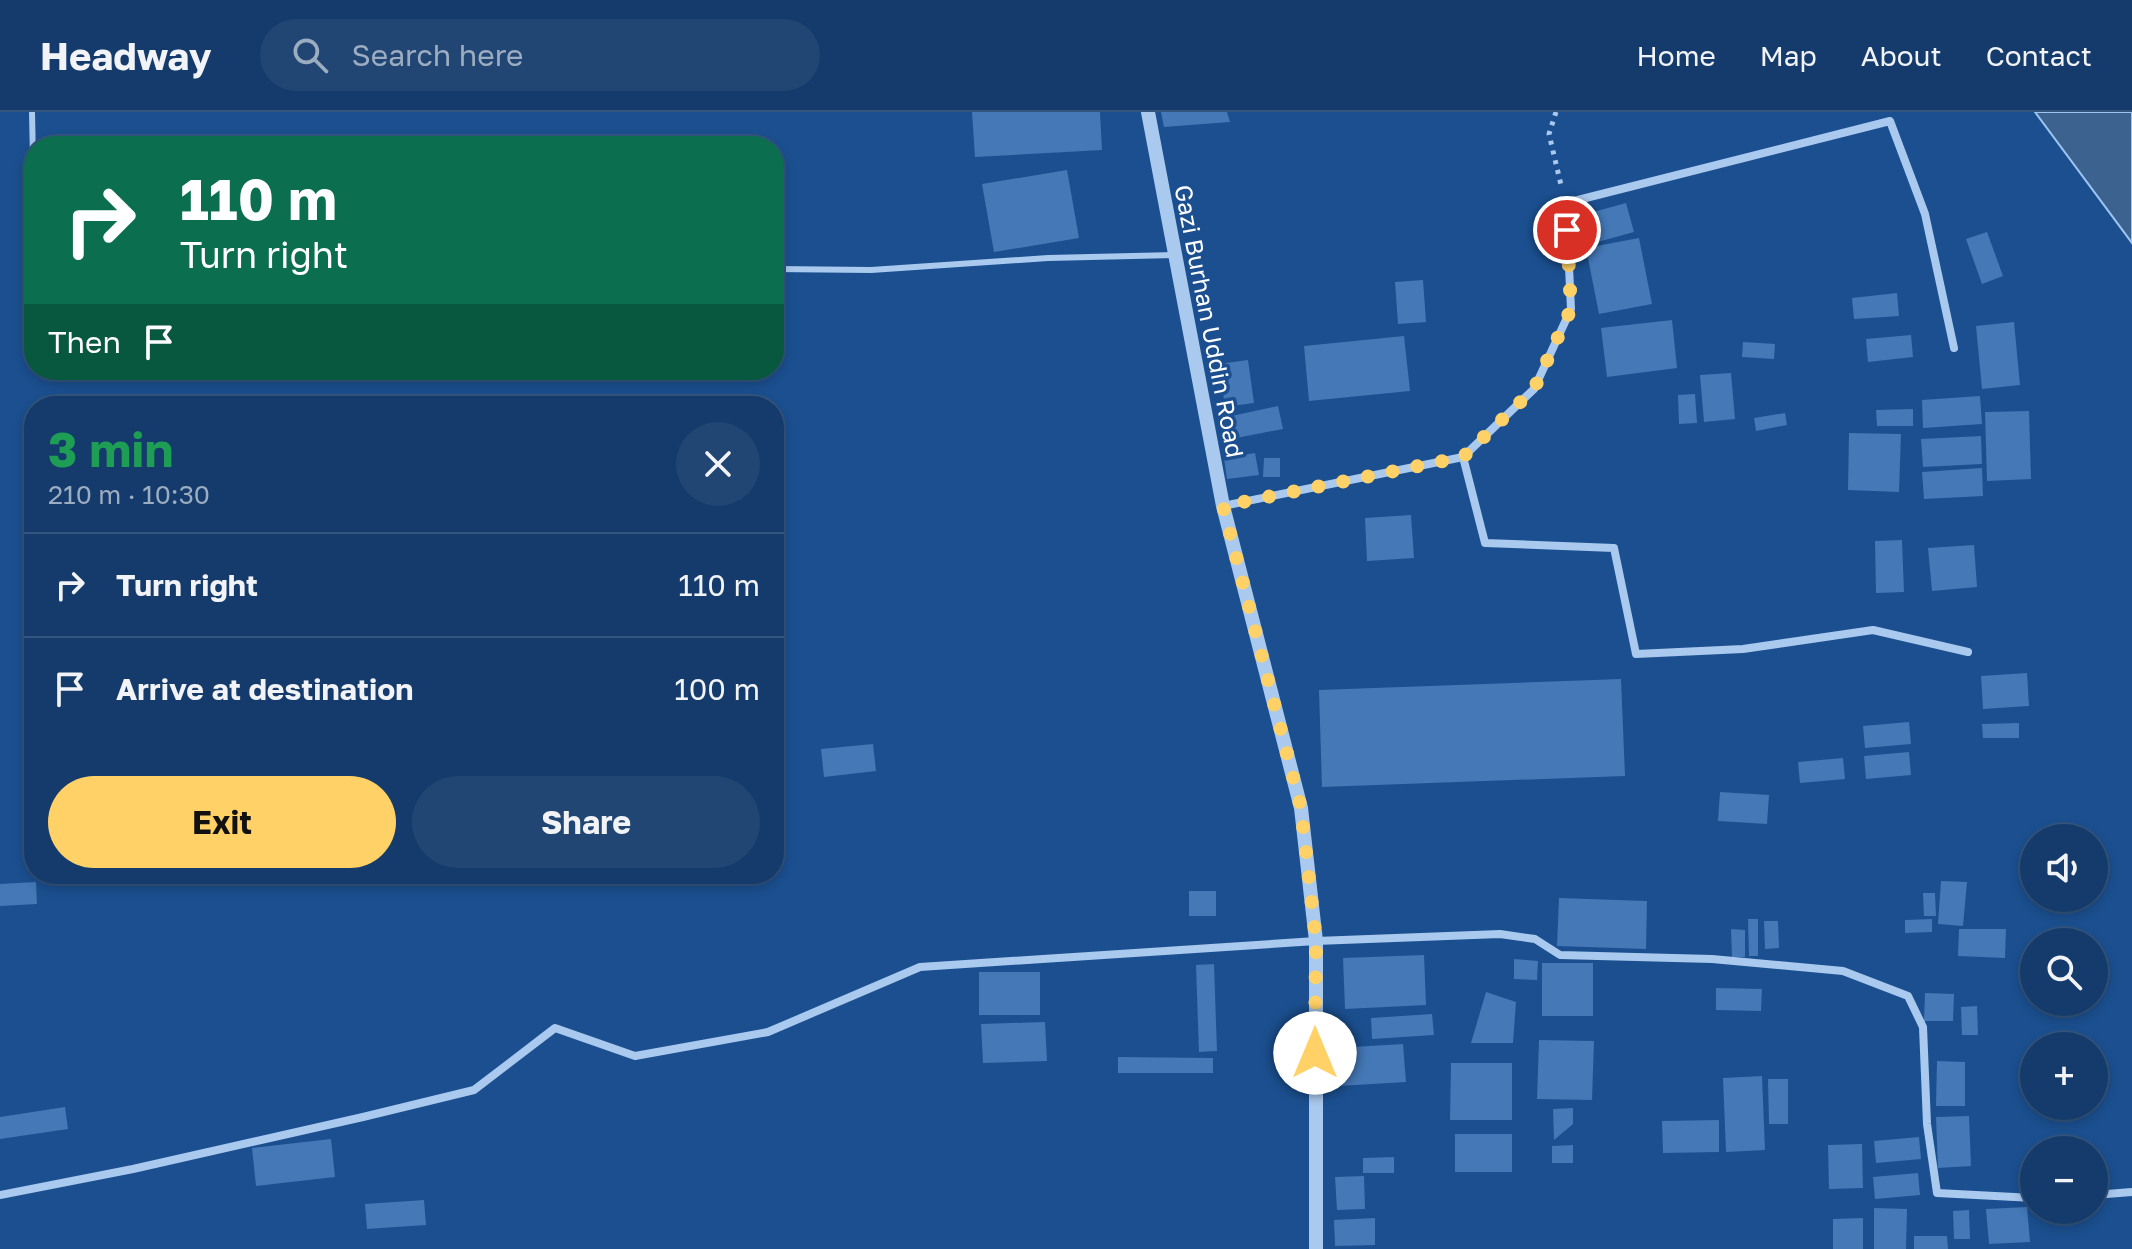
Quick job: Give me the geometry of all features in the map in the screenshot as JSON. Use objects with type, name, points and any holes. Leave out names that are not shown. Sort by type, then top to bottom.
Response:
[{"type":"street","name":"Gazi Burhan Uddin Road","points":[[1148,112],[1223,506],[1301,808],[1316,941],[1316,1249]]},
{"type":"street","points":[[1223,506],[1463,457],[1534,389],[1571,309],[1566,203],[1890,121],[1925,214],[1954,348]]},
{"type":"street","points":[[1463,457],[1485,543],[1614,548],[1636,654],[1743,649],[1873,630],[1968,652]]},
{"type":"street","points":[[0,1195],[133,1169],[474,1090],[555,1028],[635,1056],[768,1032],[920,967],[1316,941],[1500,934],[1535,939],[1560,955],[1712,959],[1843,971],[1908,996],[1923,1027],[1927,1124],[1937,1193],[2020,1197]]},
{"type":"street","points":[[2108,1194],[2132,1192]]},
{"type":"lane","points":[[32,112],[33,136]]},
{"type":"lane","points":[[784,269],[871,270],[1048,258],[1175,255]]},
{"type":"path","points":[[1556,112],[1549,134],[1566,203]]},
{"type":"water","points":[[2035,112],[2132,112],[2132,243]]},
{"type":"building","points":[[972,112],[1100,112],[1102,150],[975,157]]},
{"type":"building","points":[[1161,112],[1227,112],[1230,122],[1164,127]]},
{"type":"building","points":[[1067,170],[1079,238],[994,252],[982,184]]},
{"type":"building","points":[[1626,203],[1634,232],[1583,246],[1575,217]]},
{"type":"building","points":[[1987,232],[2003,276],[1982,284],[1966,239]]},
{"type":"building","points":[[1639,238],[1652,304],[1599,314],[1586,248]]},
{"type":"building","points":[[1423,280],[1426,322],[1398,324],[1395,282]]},
{"type":"building","points":[[1897,293],[1899,316],[1854,319],[1852,298]]},
{"type":"building","points":[[1672,320],[1677,368],[1607,377],[1601,328]]},
{"type":"building","points":[[2014,322],[2020,385],[1982,389],[1976,326]]},
{"type":"building","points":[[1911,335],[1913,357],[1868,362],[1866,339]]},
{"type":"building","points":[[1404,336],[1410,391],[1309,401],[1304,346]]},
{"type":"building","points":[[1743,342],[1775,344],[1774,359],[1742,357]]},
{"type":"building","points":[[1248,360],[1254,403],[1225,407],[1219,364]]},
{"type":"building","points":[[1731,373],[1735,419],[1704,422],[1700,375]]},
{"type":"building","points":[[1695,394],[1697,423],[1679,424],[1678,395]]},
{"type":"building","points":[[1980,396],[1982,424],[1923,428],[1922,400]]},
{"type":"building","points":[[1278,406],[1283,429],[1231,439],[1227,417]]},
{"type":"building","points":[[1913,409],[1913,426],[1877,426],[1876,410]]},
{"type":"building","points":[[2029,411],[2031,479],[1987,481],[1985,412]]},
{"type":"building","points":[[1785,413],[1787,425],[1756,431],[1754,418]]},
{"type":"building","points":[[1849,433],[1901,434],[1899,492],[1848,490]]},
{"type":"building","points":[[1981,436],[1982,464],[1923,467],[1921,439]]},
{"type":"building","points":[[1255,453],[1259,475],[1227,479],[1224,458]]},
{"type":"building","points":[[1264,458],[1280,458],[1280,477],[1263,477]]},
{"type":"building","points":[[1982,468],[1983,496],[1924,499],[1922,472]]},
{"type":"building","points":[[1411,515],[1414,558],[1367,561],[1365,518]]},
{"type":"building","points":[[1902,540],[1904,592],[1876,593],[1875,541]]},
{"type":"building","points":[[1974,545],[1977,587],[1932,591],[1928,548]]},
{"type":"building","points":[[2027,673],[2029,706],[1983,709],[1981,676]]},
{"type":"building","points":[[1621,679],[1625,776],[1322,787],[1319,690]]},
{"type":"building","points":[[1909,722],[1911,744],[1865,748],[1863,726]]},
{"type":"building","points":[[2019,723],[2019,738],[1983,738],[1982,724]]},
{"type":"building","points":[[873,744],[876,771],[824,777],[821,749]]},
{"type":"building","points":[[1909,752],[1911,775],[1866,779],[1864,756]]},
{"type":"building","points":[[1843,758],[1845,779],[1800,783],[1798,762]]},
{"type":"building","points":[[1720,792],[1769,795],[1767,824],[1718,821]]},
{"type":"building","points":[[1941,881],[1967,882],[1963,926],[1938,924]]},
{"type":"building","points":[[0,884],[36,884],[37,904],[0,906]]},
{"type":"building","points":[[1189,891],[1216,891],[1216,916],[1189,916]]},
{"type":"building","points":[[1923,893],[1935,893],[1936,916],[1924,916]]},
{"type":"building","points":[[1559,898],[1647,901],[1646,949],[1557,946]]},
{"type":"building","points":[[1748,919],[1758,919],[1758,956],[1749,956]]},
{"type":"building","points":[[1932,919],[1932,932],[1905,933],[1905,920]]},
{"type":"building","points":[[1764,921],[1778,921],[1779,948],[1765,949]]},
{"type":"building","points":[[1731,929],[1745,930],[1745,957],[1732,957]]},
{"type":"building","points":[[1959,929],[2006,929],[2005,958],[1958,956]]},
{"type":"building","points":[[1424,955],[1426,1005],[1345,1009],[1343,958]]},
{"type":"building","points":[[1514,959],[1538,961],[1537,980],[1514,979]]},
{"type":"building","points":[[1542,963],[1593,963],[1593,1016],[1542,1016]]},
{"type":"building","points":[[1214,964],[1217,1051],[1199,1052],[1196,965]]},
{"type":"building","points":[[979,972],[1040,972],[1040,1015],[979,1015]]},
{"type":"building","points":[[1716,988],[1762,989],[1761,1011],[1716,1010]]},
{"type":"building","points":[[1486,992],[1516,1002],[1513,1043],[1471,1043]]},
{"type":"building","points":[[1925,993],[1954,994],[1953,1021],[1924,1021]]},
{"type":"building","points":[[1977,1006],[1978,1035],[1962,1035],[1961,1007]]},
{"type":"building","points":[[1432,1014],[1434,1035],[1372,1039],[1371,1018]]},
{"type":"building","points":[[1045,1022],[1047,1061],[983,1063],[981,1024]]},
{"type":"building","points":[[1539,1040],[1594,1041],[1592,1100],[1537,1099]]},
{"type":"building","points":[[1403,1044],[1406,1082],[1338,1086],[1336,1048]]},
{"type":"building","points":[[1118,1057],[1213,1058],[1213,1073],[1118,1073]]},
{"type":"building","points":[[1937,1061],[1965,1062],[1965,1106],[1936,1106]]},
{"type":"building","points":[[1451,1063],[1512,1063],[1512,1120],[1450,1120]]},
{"type":"building","points":[[1762,1076],[1765,1150],[1726,1152],[1723,1078]]},
{"type":"building","points":[[1768,1079],[1788,1079],[1788,1124],[1769,1124]]},
{"type":"building","points":[[65,1107],[68,1129],[0,1139],[0,1117]]},
{"type":"building","points":[[1573,1108],[1573,1124],[1554,1140],[1553,1109]]},
{"type":"building","points":[[1969,1116],[1971,1166],[1938,1168],[1936,1117]]},
{"type":"building","points":[[1719,1120],[1719,1152],[1663,1153],[1662,1121]]},
{"type":"building","points":[[1455,1134],[1512,1134],[1512,1172],[1455,1172]]},
{"type":"building","points":[[1919,1137],[1921,1159],[1876,1163],[1874,1141]]},
{"type":"building","points":[[331,1139],[335,1177],[256,1186],[252,1148]]},
{"type":"building","points":[[1862,1144],[1863,1188],[1829,1189],[1828,1145]]},
{"type":"building","points":[[1573,1145],[1573,1163],[1552,1163],[1552,1146]]},
{"type":"building","points":[[1394,1157],[1394,1173],[1363,1173],[1363,1158]]},
{"type":"building","points":[[1918,1173],[1920,1195],[1875,1199],[1873,1177]]},
{"type":"building","points":[[1364,1176],[1365,1209],[1337,1210],[1335,1177]]},
{"type":"building","points":[[424,1200],[426,1225],[367,1229],[365,1204]]},
{"type":"building","points":[[2020,1207],[2020,1224],[2028,1224],[2030,1242],[1989,1244],[1986,1209]]},
{"type":"building","points":[[1874,1208],[1907,1209],[1906,1249],[1874,1249]]},
{"type":"building","points":[[1969,1210],[1970,1239],[1954,1239],[1953,1211]]},
{"type":"building","points":[[1375,1218],[1375,1245],[1335,1246],[1334,1220]]},
{"type":"building","points":[[1863,1218],[1863,1249],[1833,1249],[1833,1219]]},
{"type":"building","points":[[1914,1236],[1947,1236],[1948,1249],[1914,1249]]},
{"type":"route","points":[[1315,1053],[1316,941],[1301,808],[1223,506],[1463,457],[1534,389],[1571,309],[1567,230]]}]
